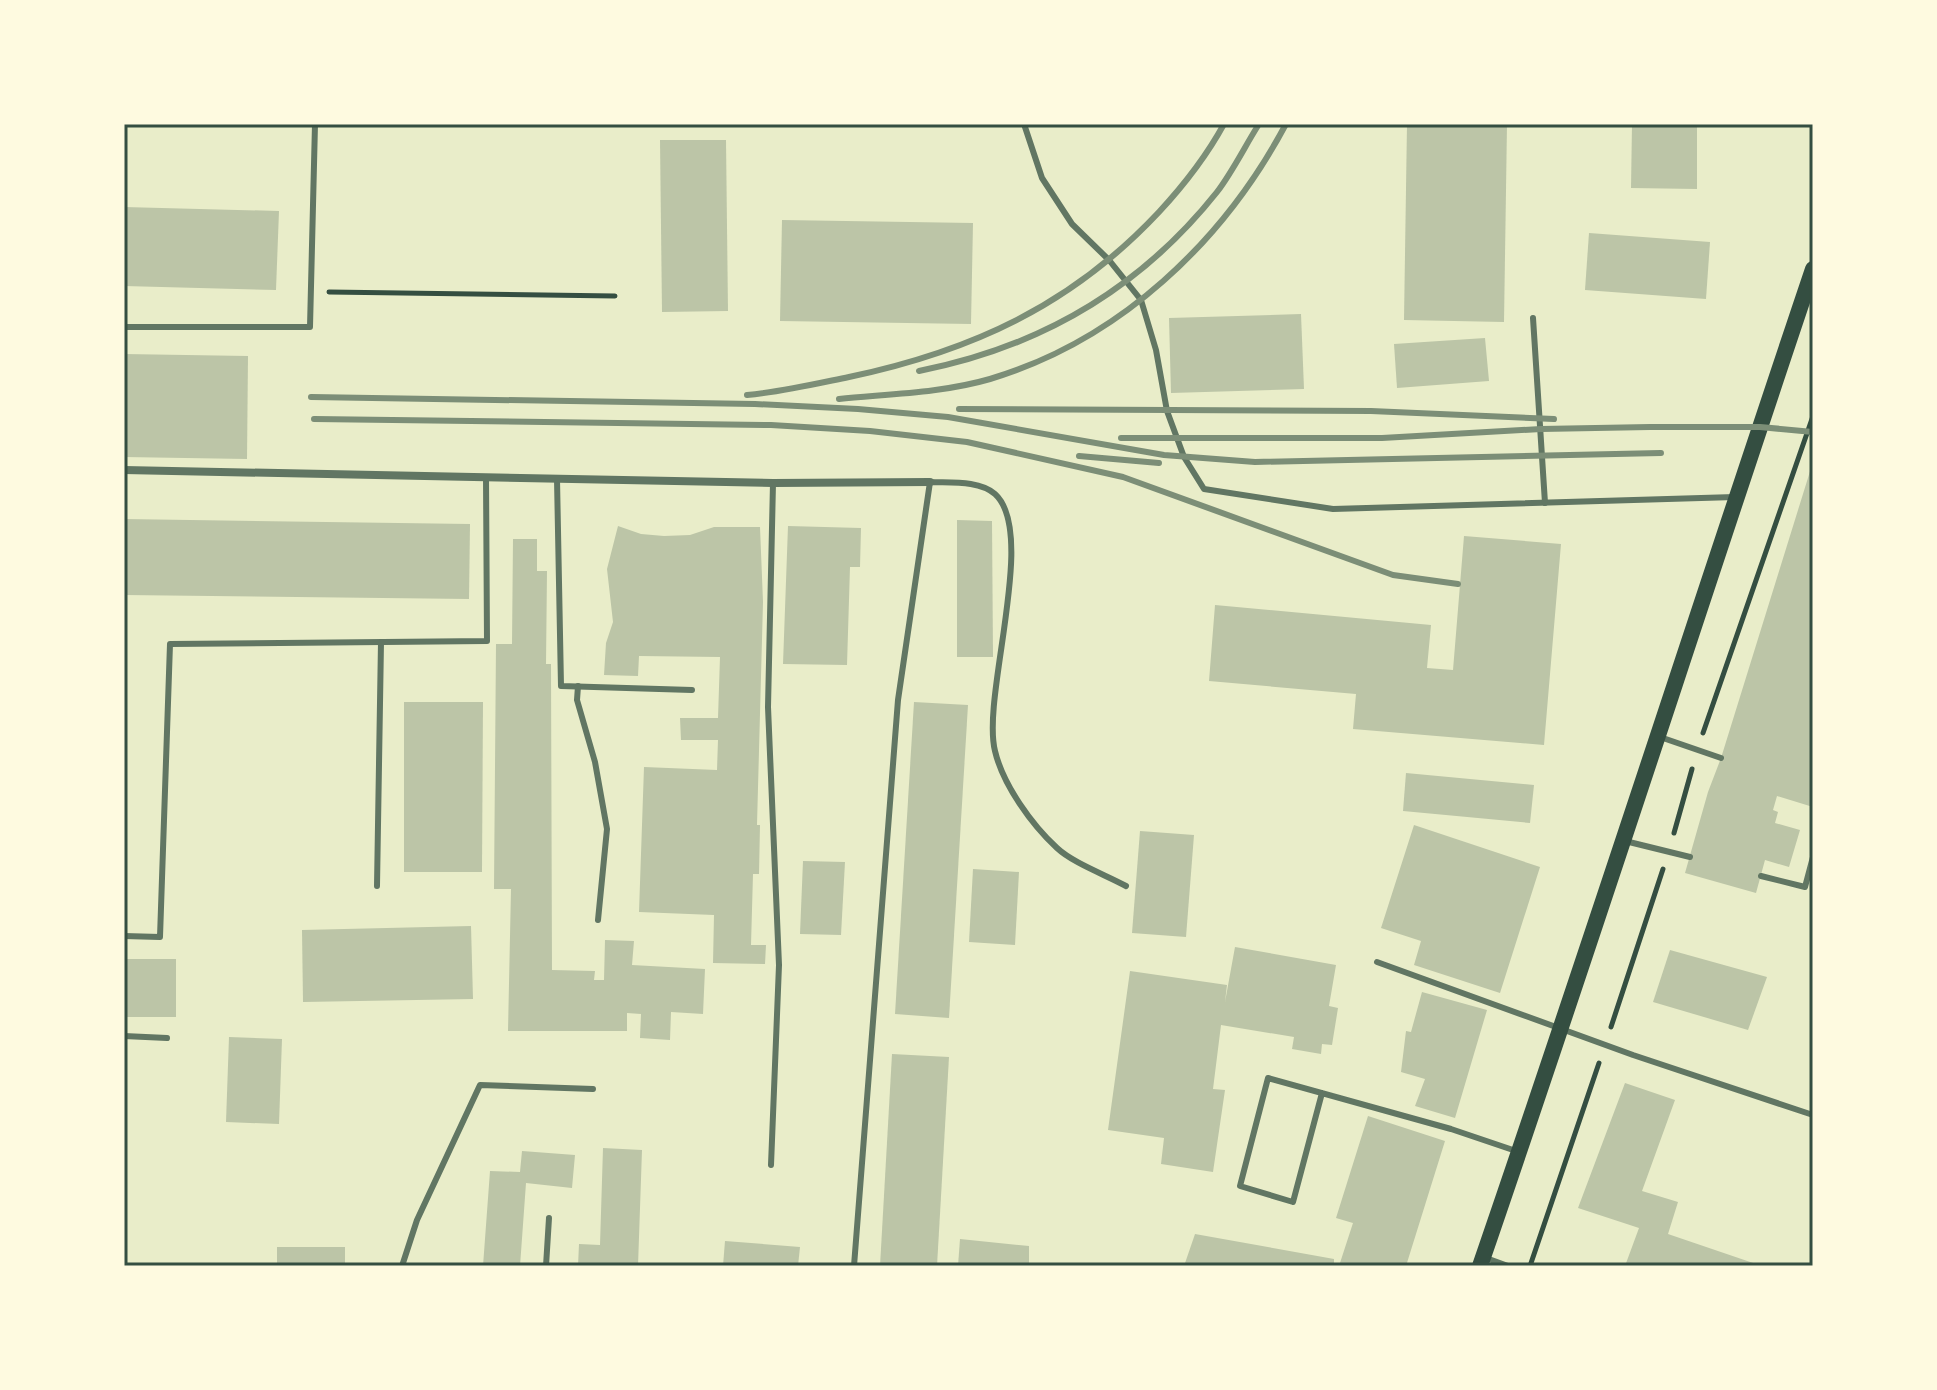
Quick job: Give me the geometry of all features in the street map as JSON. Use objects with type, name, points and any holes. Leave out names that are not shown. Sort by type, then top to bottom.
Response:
[{"type":"main road","points":[[1481,1262],[1625,841],[1735,497],[1813,269]]},
{"type":"street","points":[[124,470],[773,483],[930,482]]},
{"type":"lane","points":[[124,327],[310,327],[315,124]]},
{"type":"lane","points":[[1024,124],[1042,178],[1064,212],[1141,300],[1156,350],[1167,411],[1184,457],[1204,489],[1333,509],[1735,497]]},
{"type":"lane","points":[[1533,318],[1545,503]]},
{"type":"lane","points":[[124,936],[160,937],[170,644],[487,641],[486,477]]},
{"type":"lane","points":[[557,479],[561,686],[692,690]]},
{"type":"lane","points":[[854,1266],[898,700],[930,482],[981,486],[1004,505],[1010,550],[1007,620],[993,727],[994,749],[1003,775],[1019,802],[1058,849],[1126,886]]},
{"type":"lane","points":[[771,1165],[779,965],[768,707],[773,483]]},
{"type":"lane","points":[[377,886],[381,642]]},
{"type":"lane","points":[[578,686],[577,700],[595,762],[607,829],[598,920]]},
{"type":"lane","points":[[1658,736],[1721,758]]},
{"type":"lane","points":[[1625,841],[1690,857]]},
{"type":"lane","points":[[1761,876],[1805,887],[1813,857]]},
{"type":"lane","points":[[1377,962],[1813,1115]]},
{"type":"lane","points":[[124,1036],[167,1038]]},
{"type":"lane","points":[[1322,1093],[1293,1202],[1240,1186],[1268,1078],[1322,1093],[1451,1129],[1519,1152]]},
{"type":"lane","points":[[402,1266],[417,1220],[480,1085],[593,1089]]},
{"type":"lane","points":[[546,1266],[549,1218]]},
{"type":"lane","points":[[1481,1262],[1508,1266]]},
{"type":"path","points":[[311,292],[615,296]]},
{"type":"building","points":[[1407,124],[1507,124],[1504,322],[1404,320]]},
{"type":"building","points":[[1632,124],[1697,124],[1697,189],[1631,188]]},
{"type":"building","points":[[660,140],[726,140],[728,311],[662,312]]},
{"type":"building","points":[[124,207],[279,211],[276,290],[124,286]]},
{"type":"building","points":[[782,220],[973,223],[971,324],[780,321]]},
{"type":"building","points":[[1589,233],[1710,242],[1706,299],[1585,290]]},
{"type":"building","points":[[1301,314],[1304,389],[1171,393],[1169,318]]},
{"type":"building","points":[[1485,338],[1489,381],[1397,388],[1394,344]]},
{"type":"building","points":[[124,354],[248,356],[247,459],[124,457]]},
{"type":"building","points":[[1812,465],[1813,807],[1777,796],[1773,810],[1778,812],[1775,823],[1800,830],[1789,867],[1765,860],[1756,893],[1685,873]]},
{"type":"building","points":[[124,519],[470,524],[469,599],[124,595]]},
{"type":"building","points":[[957,520],[992,521],[993,657],[957,657]]},
{"type":"building","points":[[618,526],[641,534],[664,536],[690,535],[714,527],[760,527],[763,602],[757,825],[760,825],[759,874],[753,874],[751,945],[766,945],[765,964],[713,963],[714,915],[639,912],[644,767],[717,770],[718,740],[681,740],[680,718],[718,718],[720,657],[639,656],[638,676],[604,675],[606,643],[613,622],[607,569]]},
{"type":"building","points":[[788,526],[861,528],[860,567],[850,567],[847,665],[783,664]]},
{"type":"building","points":[[1464,536],[1561,544],[1544,745],[1353,729],[1356,694],[1209,681],[1215,605],[1431,625],[1427,668],[1453,670]]},
{"type":"building","points":[[513,539],[537,539],[537,571],[547,571],[546,664],[551,664],[552,970],[595,971],[594,980],[604,980],[605,940],[634,941],[632,965],[705,969],[703,1014],[671,1012],[670,1040],[640,1038],[641,1014],[627,1013],[627,1031],[508,1031],[511,889],[494,889],[496,644],[512,644]]},
{"type":"building","points":[[404,702],[483,702],[482,872],[404,872]]},
{"type":"building","points":[[914,702],[968,705],[949,1018],[895,1014]]},
{"type":"building","points":[[1406,773],[1534,785],[1530,823],[1403,811]]},
{"type":"building","points":[[1414,825],[1540,867],[1500,993],[1414,965],[1421,941],[1381,928]]},
{"type":"building","points":[[1140,831],[1194,835],[1186,937],[1132,933]]},
{"type":"building","points":[[803,861],[845,862],[841,935],[800,934]]},
{"type":"building","points":[[973,869],[1019,872],[1015,945],[969,942]]},
{"type":"building","points":[[471,926],[473,999],[303,1002],[302,930]]},
{"type":"building","points":[[1235,947],[1336,965],[1329,1006],[1338,1008],[1332,1045],[1322,1044],[1321,1054],[1292,1049],[1294,1037],[1221,1025],[1213,1089],[1225,1090],[1213,1172],[1161,1164],[1164,1138],[1108,1130],[1130,971],[1227,985],[1225,1002]]},
{"type":"building","points":[[1670,950],[1767,977],[1748,1030],[1653,1002]]},
{"type":"building","points":[[124,959],[176,959],[176,1017],[124,1017]]},
{"type":"building","points":[[1422,992],[1487,1010],[1455,1118],[1415,1106],[1425,1079],[1401,1072],[1406,1031],[1411,1032]]},
{"type":"building","points":[[229,1037],[282,1039],[279,1124],[226,1122]]},
{"type":"building","points":[[892,1054],[949,1057],[937,1266],[880,1266]]},
{"type":"building","points":[[1625,1083],[1675,1100],[1642,1191],[1678,1202],[1668,1234],[1762,1266],[1625,1266],[1639,1228],[1578,1208]]},
{"type":"building","points":[[1368,1116],[1445,1141],[1406,1266],[1339,1266],[1353,1223],[1336,1218]]},
{"type":"building","points":[[603,1148],[642,1150],[638,1266],[578,1266],[579,1244],[600,1245]]},
{"type":"building","points":[[522,1151],[575,1155],[572,1188],[526,1183],[520,1266],[483,1266],[490,1171],[520,1172]]},
{"type":"building","points":[[1195,1234],[1334,1259],[1334,1266],[1184,1266]]},
{"type":"building","points":[[960,1239],[1029,1246],[1029,1266],[958,1266]]},
{"type":"building","points":[[725,1241],[800,1247],[798,1266],[723,1266]]},
{"type":"building","points":[[277,1247],[345,1247],[345,1266],[277,1266]]},
{"type":"railway","points":[[747,395],[798,388],[894,366],[978,338],[1018,320],[1055,298],[1126,245],[1186,181],[1224,124]]},
{"type":"railway","points":[[919,371],[1006,347],[1085,309],[1121,285],[1187,227],[1217,192],[1259,124]]},
{"type":"railway","points":[[839,399],[972,384],[1037,362],[1082,339],[1124,312],[1163,281],[1199,246],[1261,167],[1286,124]]},
{"type":"railway","points":[[311,397],[755,404],[858,409],[948,417],[1164,455],[1255,462],[1661,453]]},
{"type":"railway","points":[[959,409],[1371,411],[1554,419]]},
{"type":"railway","points":[[314,419],[771,425],[870,431],[967,442],[1123,477],[1393,575],[1458,584]]},
{"type":"railway","points":[[1121,438],[1382,438],[1541,429],[1650,427],[1760,427],[1813,432]]},
{"type":"railway","points":[[1079,456],[1159,463]]}]
